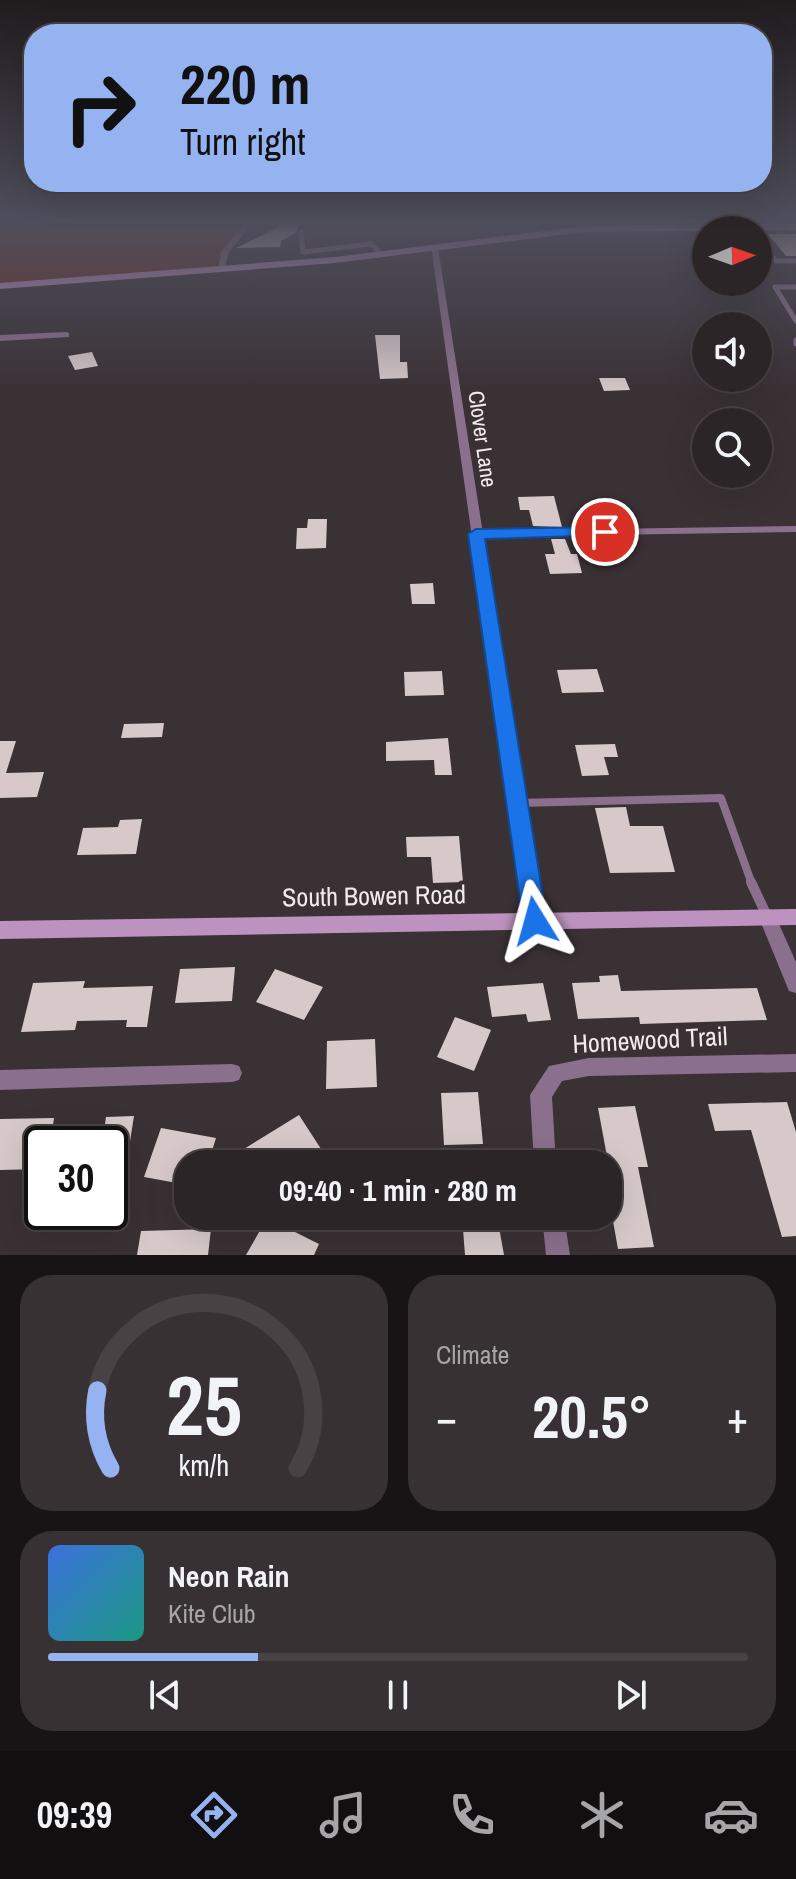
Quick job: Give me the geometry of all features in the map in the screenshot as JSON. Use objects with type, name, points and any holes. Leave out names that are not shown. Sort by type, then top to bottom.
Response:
[{"type":"street","points":[[0,286],[97,279]]},
{"type":"street","name":"Clover Lane","points":[[438,279],[535,921]]},
{"type":"street","points":[[0,338],[66,335]]},
{"type":"street","name":"South Bowen Road","points":[[0,930],[796,917]]},
{"type":"street","points":[[768,918],[796,985]]},
{"type":"street","name":"Homewood Trail","points":[[544,1150],[541,1095],[556,1073],[589,1067],[796,1063]]},
{"type":"street","points":[[0,1080],[232,1073]]},
{"type":"street","points":[[555,1230],[558,1255]]},
{"type":"lane","points":[[796,287],[775,287],[796,321]]},
{"type":"lane","points":[[476,534],[796,529]]},
{"type":"lane","points":[[518,803],[721,798],[754,890],[768,918]]},
{"type":"shaded area","points":[[0,279],[82,279],[0,285]]},
{"type":"building","points":[[375,335],[400,335],[400,362],[407,362],[408,378],[380,379]]},
{"type":"building","points":[[92,352],[98,366],[75,370],[68,356]]},
{"type":"building","points":[[599,378],[625,378],[630,390],[604,391]]},
{"type":"building","points":[[554,496],[562,527],[533,526],[529,510],[520,510],[518,497]]},
{"type":"building","points":[[308,519],[327,519],[326,548],[296,549],[297,528],[307,528]]},
{"type":"building","points":[[551,539],[565,539],[571,554],[577,554],[582,573],[550,574],[545,554],[555,554]]},
{"type":"building","points":[[433,583],[435,604],[412,604],[410,584]]},
{"type":"building","points":[[597,669],[604,692],[562,693],[557,670]]},
{"type":"building","points":[[442,671],[444,695],[405,696],[404,672]]},
{"type":"building","points":[[164,723],[162,737],[121,738],[124,724]]},
{"type":"building","points":[[448,738],[452,775],[435,775],[434,760],[386,761],[386,742]]},
{"type":"building","points":[[0,741],[16,741],[6,773],[44,772],[37,797],[0,798]]},
{"type":"building","points":[[615,744],[618,757],[604,757],[609,775],[582,776],[575,745]]},
{"type":"building","points":[[626,807],[630,826],[663,826],[675,872],[610,873],[595,808]]},
{"type":"building","points":[[142,819],[136,854],[77,855],[83,828],[118,827],[120,820]]},
{"type":"building","points":[[459,836],[463,882],[433,883],[431,857],[407,857],[406,837]]},
{"type":"building","points":[[235,967],[232,1001],[175,1003],[180,969]]},
{"type":"building","points":[[275,969],[323,987],[304,1020],[256,1002]]},
{"type":"building","points":[[618,975],[621,991],[757,988],[767,1020],[640,1024],[639,1017],[578,1019],[572,983],[600,982],[599,976]]},
{"type":"building","points":[[85,981],[83,988],[153,986],[147,1027],[126,1027],[127,1020],[77,1021],[75,1030],[21,1032],[33,983]]},
{"type":"building","points":[[543,983],[551,1020],[528,1022],[526,1014],[492,1017],[487,987]]},
{"type":"building","points":[[455,1017],[491,1030],[474,1071],[437,1057]]},
{"type":"building","points":[[375,1039],[377,1087],[326,1089],[327,1041]]},
{"type":"building","points":[[478,1092],[483,1144],[444,1145],[441,1093]]},
{"type":"building","points":[[787,1102],[796,1132],[796,1236],[782,1237],[751,1130],[715,1131],[708,1104]]},
{"type":"building","points":[[635,1106],[648,1167],[638,1167],[654,1247],[618,1249],[615,1230],[622,1230],[622,1150],[606,1150],[598,1108]]},
{"type":"building","points":[[299,1115],[322,1150],[245,1150]]},
{"type":"building","points":[[134,1116],[128,1154],[128,1126],[24,1126],[24,1169],[0,1170],[0,1119],[54,1118],[53,1125],[105,1124],[106,1117]]},
{"type":"building","points":[[161,1128],[216,1138],[212,1150],[174,1150],[174,1182],[144,1177]]},
{"type":"building","points":[[211,1230],[208,1255],[137,1255],[141,1231]]},
{"type":"building","points":[[260,1230],[291,1230],[319,1244],[314,1255],[246,1255]]},
{"type":"building","points":[[463,1230],[500,1230],[504,1255],[465,1255]]},
{"type":"route","points":[[535,921],[476,534],[605,532]]}]
